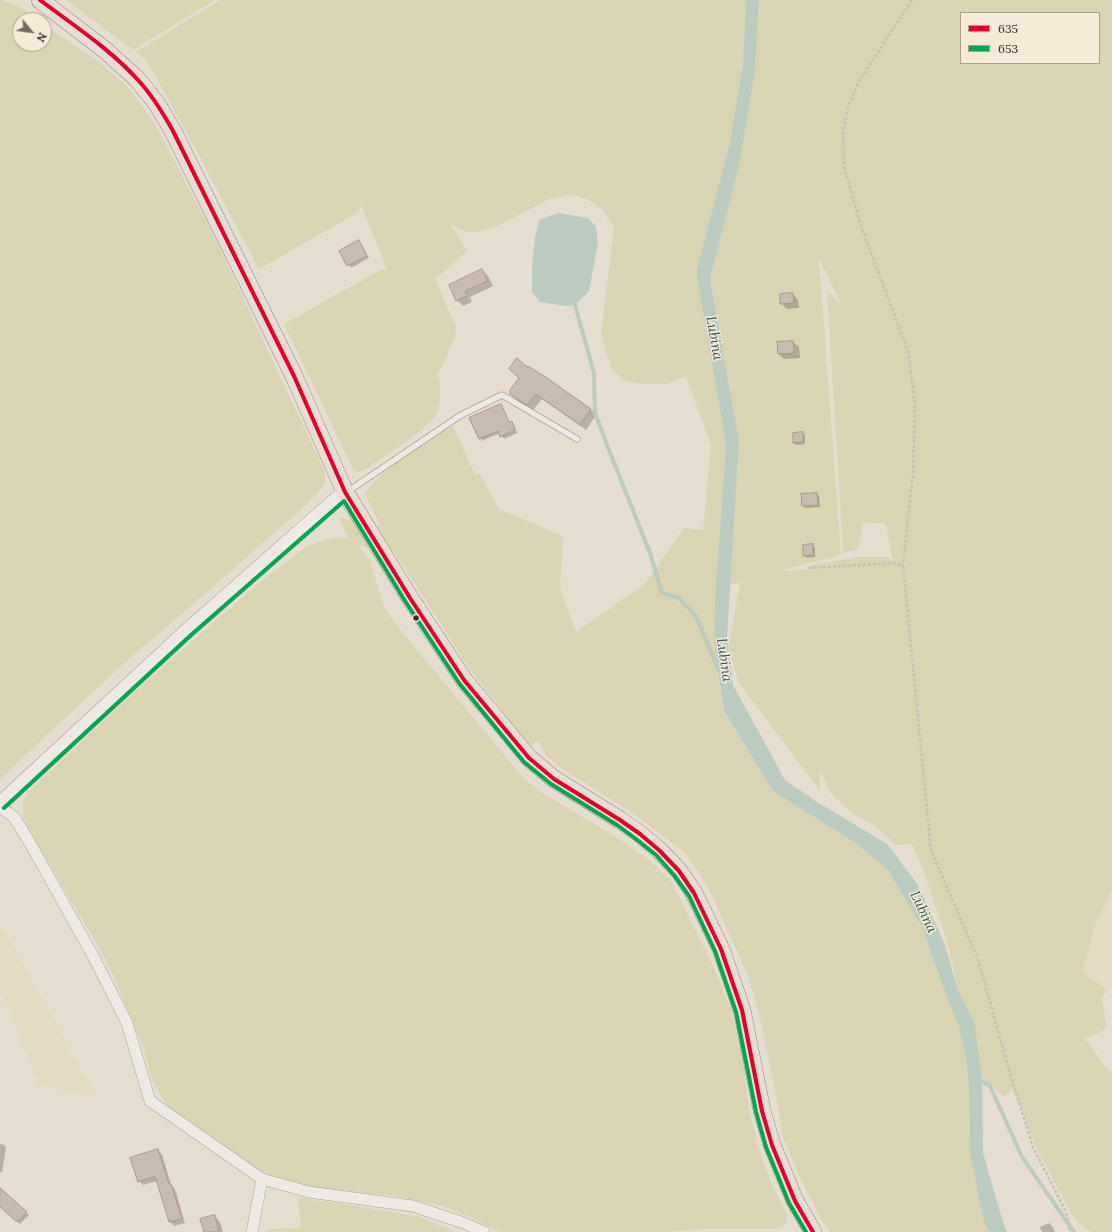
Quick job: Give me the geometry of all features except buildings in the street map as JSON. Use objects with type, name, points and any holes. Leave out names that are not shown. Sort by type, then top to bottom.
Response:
[{"type":"main road","points":[[40,0],[105,50],[138,80],[157,104],[172,131],[294,376],[345,492],[410,598],[464,680],[529,758],[554,779],[640,834],[660,851],[674,866],[694,892],[721,949],[742,1010],[762,1111],[772,1145],[795,1201],[813,1232]]},
{"type":"street","points":[[345,492],[187,631],[0,806],[14,817],[92,954],[127,1023],[150,1101],[262,1179],[309,1192],[413,1206],[464,1223],[484,1232]]},
{"type":"street","points":[[252,1232],[262,1179]]},
{"type":"lane","points":[[345,492],[353,489],[461,414],[502,395],[576,439]]},
{"type":"path","points":[[912,0],[859,81],[848,106],[843,134],[844,166],[861,226],[908,351],[915,404],[913,474],[903,565],[931,851],[978,959],[1009,1070],[1033,1147],[1066,1212],[1070,1231]]},
{"type":"path","points":[[808,568],[893,563],[903,565]]},
{"type":"shaded area","points":[[0,0],[17,5],[27,12],[12,12],[12,52],[52,52],[52,30],[100,63],[128,87],[154,122],[215,238],[325,472],[325,481],[322,488],[297,513],[122,665],[0,779]]},
{"type":"shaded area","points":[[66,0],[215,0],[133,50]]},
{"type":"shaded area","points":[[220,0],[746,0],[743,64],[729,147],[697,268],[697,278],[726,448],[716,583],[714,643],[723,711],[773,791],[857,844],[888,870],[923,929],[944,990],[958,1024],[966,1058],[969,1085],[970,1153],[984,1223],[989,1232],[830,1232],[822,1221],[797,1171],[783,1137],[774,1084],[760,1019],[749,978],[709,889],[698,871],[684,852],[634,814],[561,768],[546,756],[539,742],[530,746],[471,671],[403,565],[375,527],[380,525],[365,494],[372,484],[406,455],[433,436],[453,426],[475,475],[479,473],[499,509],[563,536],[560,588],[576,632],[645,584],[684,528],[703,530],[711,445],[686,376],[667,384],[642,384],[624,381],[611,368],[601,334],[614,227],[602,209],[587,199],[574,195],[549,199],[502,224],[478,232],[466,232],[451,225],[467,251],[435,279],[456,327],[455,337],[442,367],[437,373],[440,383],[440,394],[436,415],[432,421],[415,435],[368,468],[360,472],[354,471],[284,324],[382,269],[387,271],[362,205],[357,213],[259,269],[147,61],[136,52]]},
{"type":"shaded area","points":[[759,0],[1112,0],[1112,892],[1095,925],[1083,969],[1086,975],[1107,990],[1102,997],[1106,1026],[1102,1032],[1085,1038],[1105,1067],[1112,1072],[1112,1232],[1090,1232],[1079,1223],[1071,1213],[1038,1151],[1012,1088],[1005,1097],[982,1078],[975,1024],[958,990],[950,952],[926,877],[912,844],[895,845],[874,825],[853,814],[830,792],[820,770],[820,791],[739,683],[728,648],[740,583],[730,585],[739,440],[710,279],[740,161],[755,71]],"holes":[[[818,257],[842,306],[827,290],[843,553],[859,549],[863,522],[886,524],[893,561],[889,557],[858,557],[811,565],[808,569],[775,572],[841,555]]]},
{"type":"shaded area","points":[[339,518],[351,520],[363,534],[369,547],[359,546],[370,561],[384,607],[394,622],[525,780],[544,794],[619,839],[650,861],[670,879],[713,966],[731,1008],[743,1059],[749,1110],[758,1147],[770,1180],[787,1215],[786,1224],[775,1229],[705,1229],[666,1232],[499,1232],[470,1217],[443,1206],[390,1195],[339,1191],[270,1176],[228,1151],[172,1111],[161,1096],[152,1080],[144,1050],[115,979],[100,949],[23,820],[23,802],[29,791],[141,686],[259,583],[307,546],[329,539],[349,539]]},
{"type":"shaded area","points":[[1111,891],[1112,986],[1107,990],[1086,975],[1083,969],[1095,925]]},
{"type":"shaded area","points":[[0,924],[34,983],[95,1096],[31,1085],[38,1081],[0,992]]},
{"type":"shaded area","points":[[298,1198],[338,1203],[420,1217],[456,1232],[266,1232],[267,1229],[301,1228]]},
{"type":"water","name":"Lubina","points":[[746,0],[759,0],[755,71],[740,161],[710,279],[739,440],[727,638],[733,685],[785,780],[819,803],[887,844],[918,885],[945,945],[958,990],[975,1024],[982,1078],[983,1153],[1007,1232],[989,1232],[984,1223],[970,1153],[969,1086],[966,1058],[958,1024],[944,990],[923,929],[888,870],[857,844],[773,791],[724,711],[714,643],[716,583],[726,448],[697,278],[697,268],[729,147],[743,64]]},
{"type":"water","points":[[558,213],[588,218],[596,227],[598,244],[589,291],[575,305],[565,306],[540,302],[532,292],[532,267],[535,238],[539,220]]},
{"type":"waterway","name":"Lubina","points":[[575,305],[594,373],[595,413],[650,553],[662,593],[679,598],[696,616],[719,671]]},
{"type":"waterway","points":[[979,1080],[990,1086],[1022,1157],[1074,1232]]},
{"type":"transit line","name":"635","points":[[40,0],[116,58],[153,98],[173,131],[294,376],[345,492],[410,598],[464,680],[529,758],[554,779],[640,834],[660,851],[679,871],[694,893],[721,949],[742,1010],[762,1111],[772,1145],[795,1201],[813,1232]]},
{"type":"transit line","name":"653","points":[[4,808],[191,635],[344,501],[405,601],[459,683],[524,762],[551,784],[617,825],[656,855],[674,875],[689,896],[715,951],[736,1012],[756,1112],[766,1147],[789,1203],[806,1232]]}]
